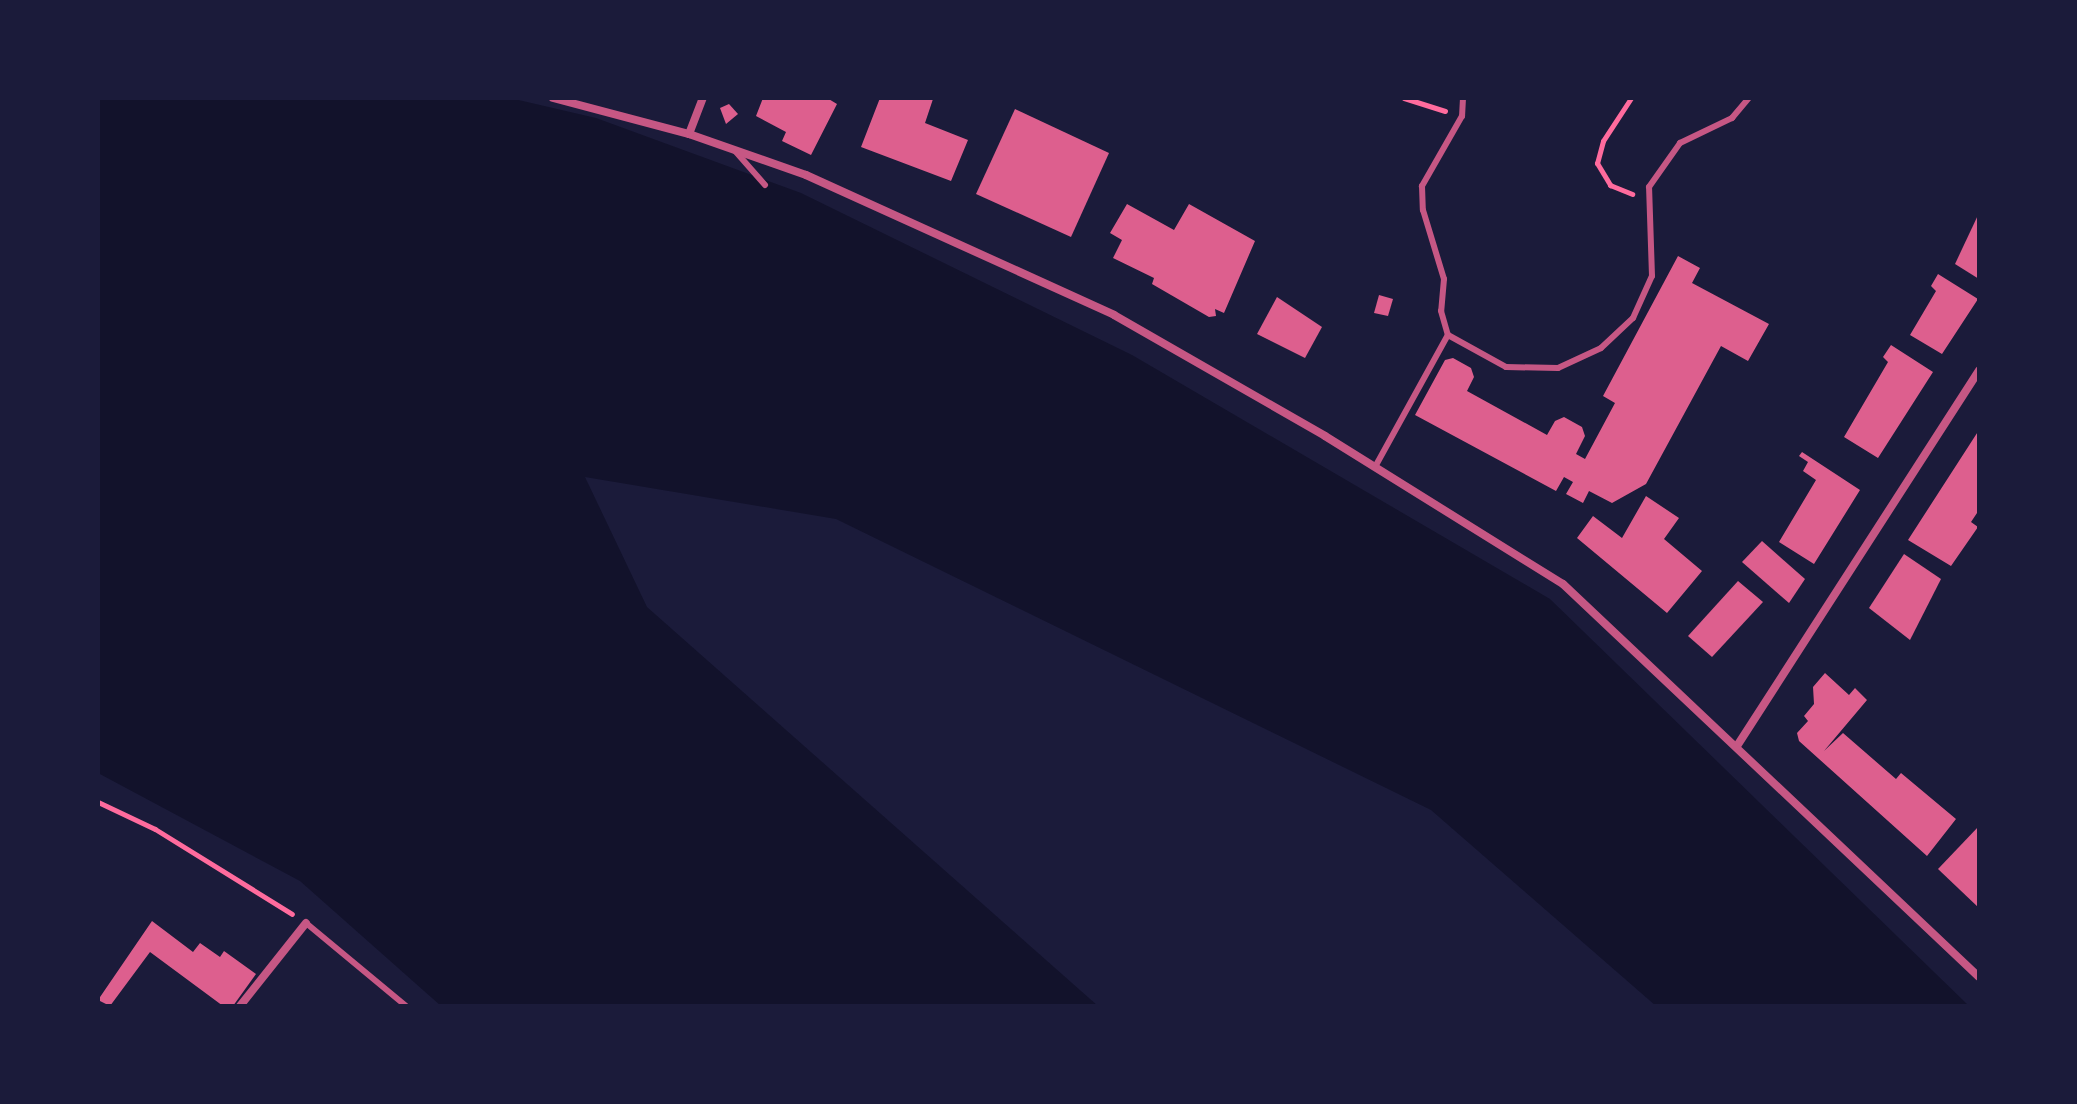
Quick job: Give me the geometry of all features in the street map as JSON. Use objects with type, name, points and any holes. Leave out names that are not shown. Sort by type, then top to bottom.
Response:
[{"type":"street","points":[[553,98],[689,134],[806,175],[1114,315],[1375,467],[1563,584],[1979,977]]},
{"type":"street","points":[[689,134],[703,98]]},
{"type":"street","points":[[1737,746],[1979,370]]},
{"type":"street","points":[[240,1006],[306,923]]},
{"type":"lane","points":[[1463,98],[1462,116],[1422,186],[1426,222],[1444,279],[1441,311],[1448,335],[1506,367],[1558,368],[1601,348],[1633,318],[1652,276],[1649,187],[1680,143],[1732,118],[1749,98]]},
{"type":"lane","points":[[733,149],[765,185]]},
{"type":"lane","points":[[1375,467],[1448,335]]},
{"type":"lane","points":[[306,923],[406,1006]]},
{"type":"path","points":[[1404,98],[1462,116]]},
{"type":"path","points":[[1631,98],[1603,141],[1597,163],[1610,185],[1648,198]]},
{"type":"path","points":[[98,802],[155,829],[306,923]]},
{"type":"shaded area","points":[[98,98],[510,98],[596,118],[801,193],[1132,355],[1550,599],[1969,1006],[1656,1006],[1431,810],[836,519],[585,477],[647,607],[1098,1006],[441,1006],[300,881],[98,773]]},
{"type":"building","points":[[763,98],[827,98],[837,104],[811,155],[782,141],[786,132],[756,116]]},
{"type":"building","points":[[880,98],[933,99],[925,123],[968,140],[951,181],[861,147]]},
{"type":"building","points":[[729,104],[738,114],[726,124],[720,108]]},
{"type":"building","points":[[1015,109],[1109,153],[1071,237],[976,194]]},
{"type":"building","points":[[1127,204],[1174,230],[1189,204],[1255,241],[1224,313],[1215,309],[1216,316],[1209,317],[1152,284],[1154,278],[1113,258],[1122,240],[1110,233]]},
{"type":"building","points":[[1979,213],[1979,279],[1955,264]]},
{"type":"building","points":[[1678,256],[1700,268],[1692,283],[1769,324],[1748,361],[1721,346],[1646,484],[1612,503],[1589,491],[1583,503],[1566,494],[1573,482],[1564,477],[1556,491],[1415,415],[1445,360],[1453,358],[1471,368],[1474,377],[1467,391],[1547,435],[1555,421],[1564,417],[1582,427],[1585,436],[1576,454],[1585,459],[1615,403],[1603,396]]},
{"type":"building","points":[[1938,274],[1978,299],[1942,354],[1910,335],[1936,291],[1931,286]]},
{"type":"building","points":[[1379,295],[1393,299],[1388,316],[1374,313]]},
{"type":"building","points":[[1277,297],[1322,327],[1305,358],[1257,334]]},
{"type":"building","points":[[1891,345],[1933,372],[1878,458],[1844,437],[1888,362],[1883,357]]},
{"type":"building","points":[[1979,430],[1979,510],[1971,522],[1978,527],[1951,566],[1908,540]]},
{"type":"building","points":[[1802,452],[1860,490],[1814,564],[1779,542],[1816,480],[1803,471],[1808,462],[1799,456]]},
{"type":"building","points":[[1646,496],[1679,518],[1664,539],[1702,571],[1667,613],[1577,538],[1593,516],[1622,538]]},
{"type":"building","points":[[1762,541],[1805,579],[1789,603],[1742,562]]},
{"type":"building","points":[[1904,554],[1941,579],[1910,640],[1869,608]]},
{"type":"building","points":[[1738,581],[1763,602],[1712,657],[1688,636]]},
{"type":"building","points":[[1825,673],[1849,695],[1855,688],[1867,700],[1824,751],[1843,733],[1896,779],[1901,773],[1956,819],[1927,856],[1799,741],[1797,733],[1808,721],[1804,716],[1814,704],[1813,687]]},
{"type":"building","points":[[1979,826],[1979,908],[1938,869]]},
{"type":"building","points":[[152,921],[193,952],[200,943],[220,957],[224,951],[256,974],[233,1006],[223,1006],[150,952],[110,1006],[98,1000]]}]
